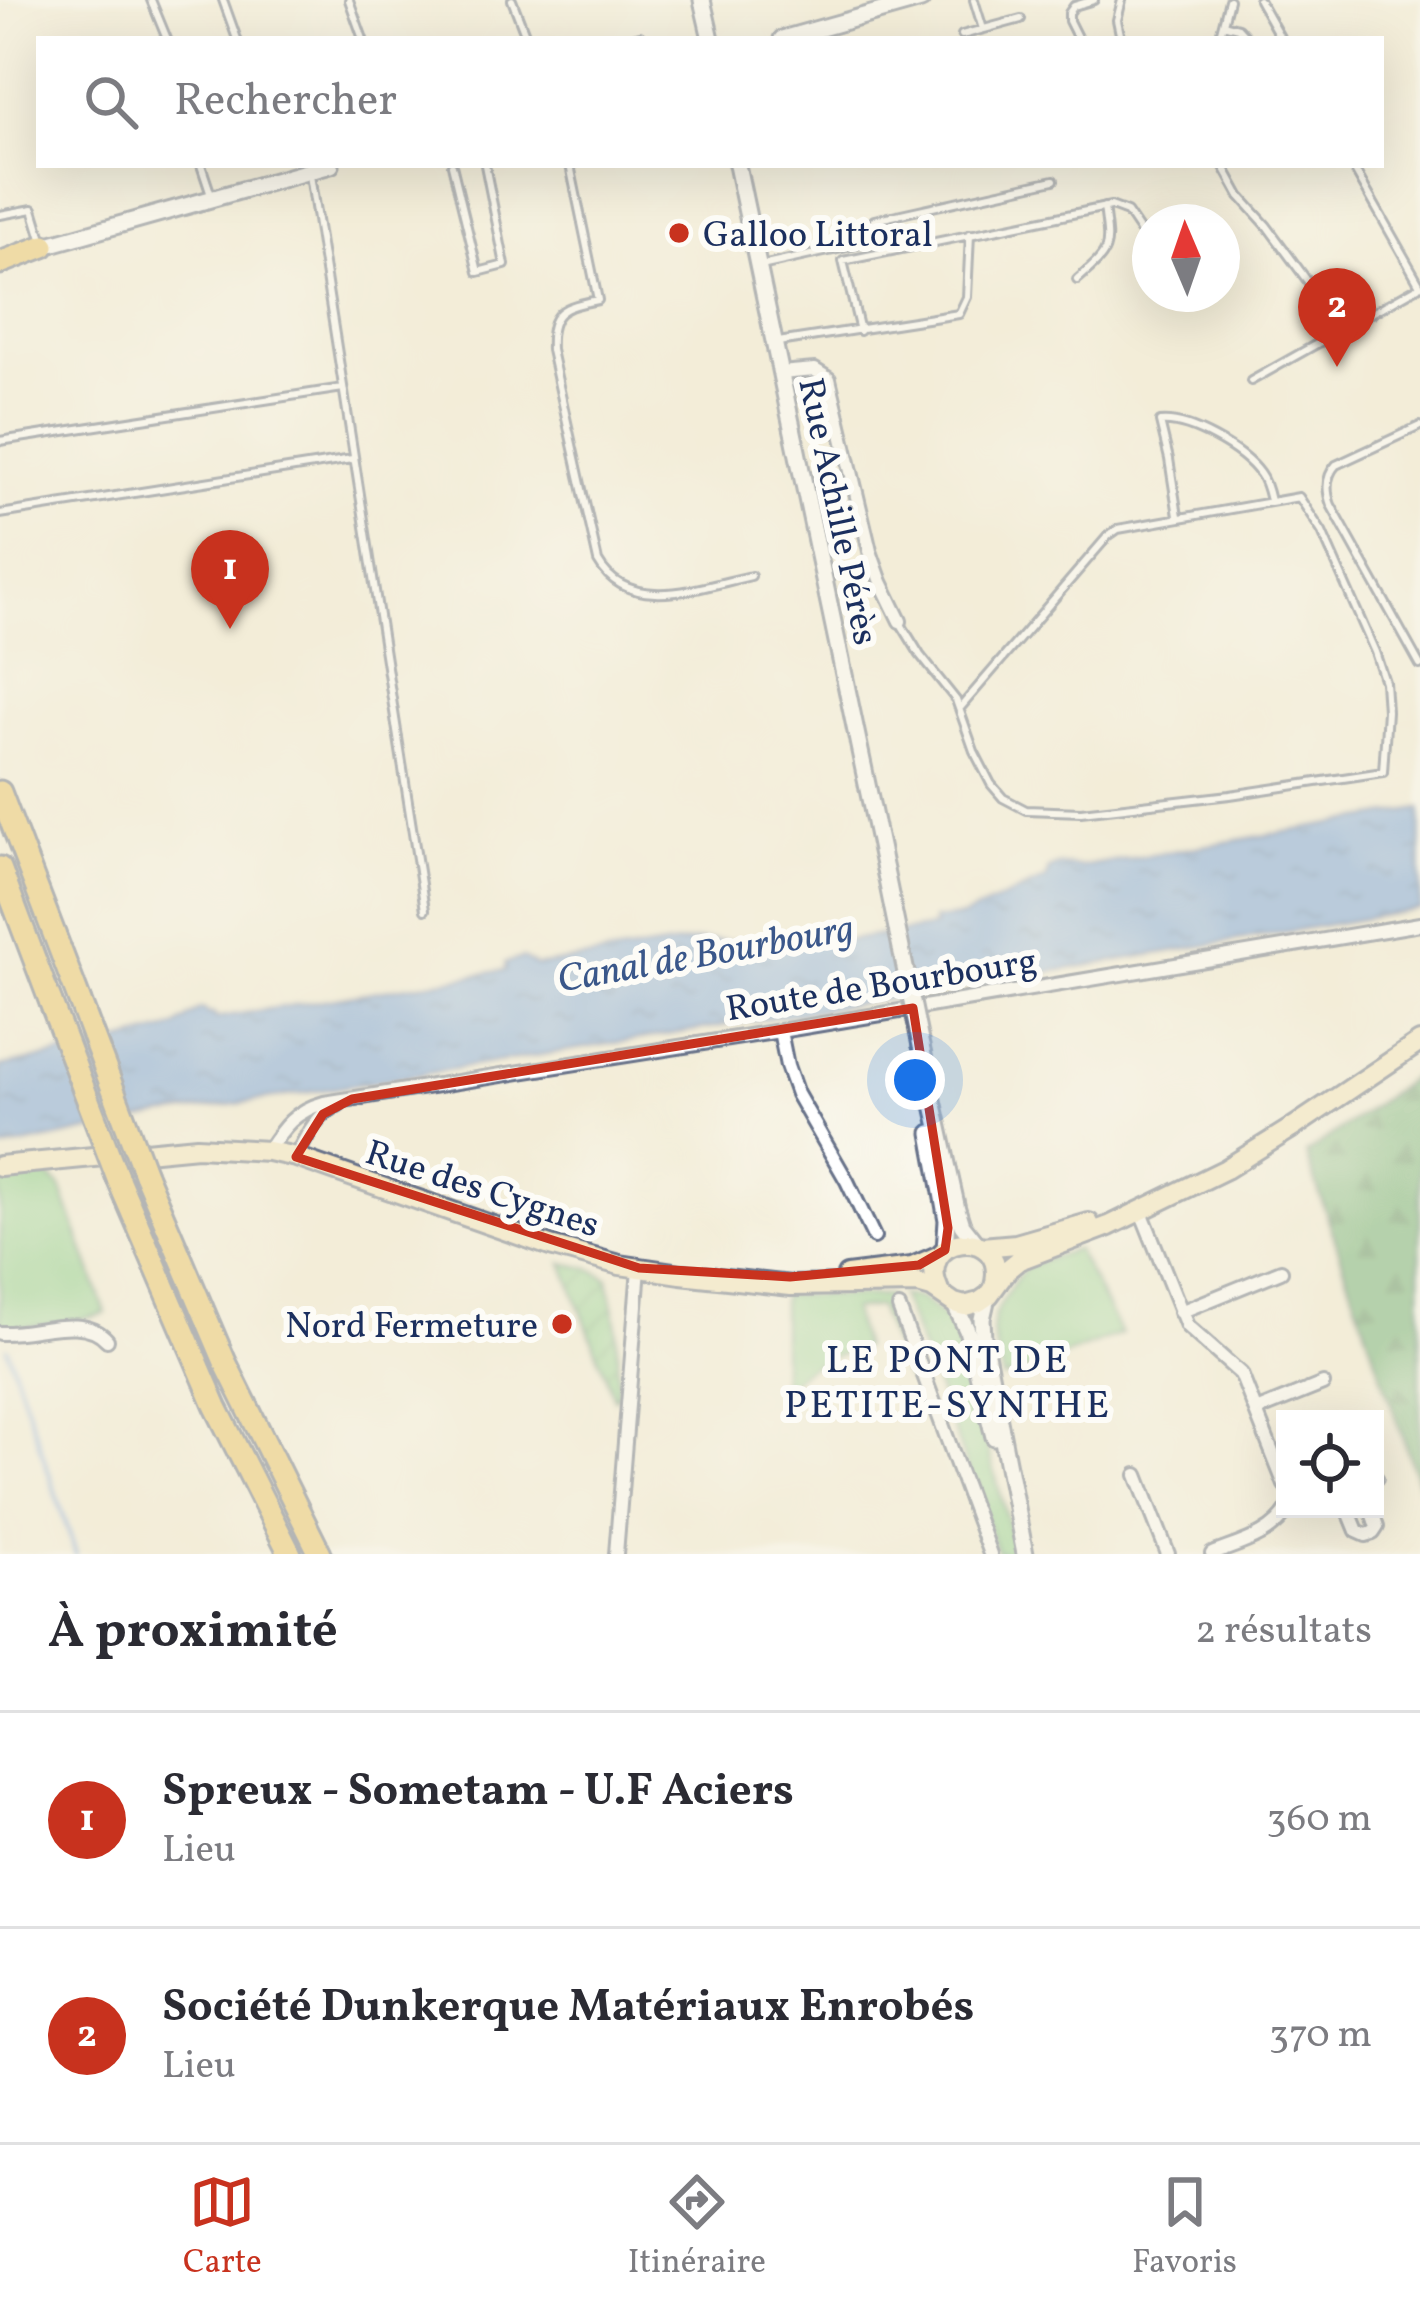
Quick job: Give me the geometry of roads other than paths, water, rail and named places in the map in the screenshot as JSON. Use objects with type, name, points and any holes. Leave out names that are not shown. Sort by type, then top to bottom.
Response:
[{"type":"highway","points":[[0,258],[44,246]]},
{"type":"highway","points":[[0,792],[145,1174],[233,1381],[320,1554]]},
{"type":"highway","points":[[0,868],[118,1179],[211,1394],[290,1554]]},
{"type":"main road","points":[[1140,1209],[1016,1244],[960,1243],[942,1252],[934,1276],[947,1298],[972,1305],[991,1292],[1019,1260],[1094,1233],[1201,1182],[1250,1155],[1420,1042]]},
{"type":"main road","name":"Rue des Cygnes","points":[[0,1166],[182,1148],[268,1151],[550,1246],[639,1268],[804,1286],[918,1284],[947,1298]]},
{"type":"main road","points":[[980,1246],[995,1264],[991,1292]]},
{"type":"main road","name":"Rue des Cygnes","points":[[681,1274],[852,1275],[912,1267],[942,1252]]},
{"type":"street","points":[[703,0],[710,36]]},
{"type":"street","points":[[792,36],[893,4],[921,0]]},
{"type":"street","points":[[44,246],[212,199],[287,171],[320,168]]},
{"type":"street","name":"Rue Achille Pérès","points":[[738,168],[921,1046]]},
{"type":"street","points":[[780,373],[815,370],[829,379],[873,562],[900,621]]},
{"type":"street","name":"Route de Bourbourg","points":[[268,1151],[283,1127],[301,1112],[324,1103],[1420,924]]},
{"type":"street","points":[[780,1030],[797,1094],[874,1237]]},
{"type":"street","points":[[921,1046],[958,1214],[980,1246]]},
{"type":"street","points":[[921,1046],[947,1220],[942,1252]]},
{"type":"street","points":[[296,1157],[323,1114],[352,1099]]},
{"type":"street","points":[[1140,1209],[1180,1312],[1190,1330],[1237,1370],[1276,1462]]},
{"type":"street","points":[[616,1554],[639,1268]]},
{"type":"street","points":[[1180,1312],[1281,1271]]},
{"type":"street","points":[[991,1292],[982,1319],[983,1338],[1025,1554]]},
{"type":"street","points":[[947,1298],[967,1330],[1016,1511]]},
{"type":"street","points":[[899,1308],[991,1554]]},
{"type":"street","points":[[0,1333],[84,1326],[98,1330],[107,1340]]},
{"type":"street","points":[[1256,1411],[1323,1384]]},
{"type":"street","points":[[1137,1475],[1168,1554]]},
{"type":"street","points":[[1212,1554],[1268,1532],[1282,1518]]},
{"type":"street","points":[[1352,1518],[1363,1535],[1377,1527],[1374,1518]]},
{"type":"lane","points":[[151,0],[166,36]]},
{"type":"lane","points":[[223,0],[236,36]]},
{"type":"lane","points":[[349,0],[362,36]]},
{"type":"lane","points":[[512,0],[526,36]]},
{"type":"lane","points":[[974,0],[983,29]]},
{"type":"lane","points":[[1076,36],[1069,13],[1094,0]]},
{"type":"lane","points":[[1120,36],[1117,20],[1122,0]]},
{"type":"lane","points":[[1220,36],[1229,0]]},
{"type":"lane","points":[[1259,0],[1279,36]]},
{"type":"lane","points":[[962,35],[1021,19]]},
{"type":"lane","points":[[1223,24],[1245,36]]},
{"type":"lane","points":[[202,168],[212,199]]},
{"type":"lane","points":[[453,168],[478,272],[505,265],[486,168]]},
{"type":"lane","points":[[571,168],[598,300],[560,311],[551,330],[551,350],[598,561],[610,579],[640,593],[752,576]]},
{"type":"lane","points":[[1225,168],[1240,196],[1309,283]]},
{"type":"lane","points":[[1251,381],[1420,285],[1354,168]]},
{"type":"lane","points":[[309,171],[425,910]]},
{"type":"lane","points":[[758,267],[879,240],[874,220],[1054,180]]},
{"type":"lane","points":[[1077,280],[1106,252],[1104,207]]},
{"type":"lane","points":[[860,331],[843,261],[1104,207],[1117,207],[1132,219]]},
{"type":"lane","points":[[0,215],[33,209],[44,246]]},
{"type":"lane","points":[[774,342],[959,314],[967,297],[970,234]]},
{"type":"lane","points":[[0,441],[343,388]]},
{"type":"lane","points":[[1178,517],[1160,422],[1186,424],[1238,454],[1263,478],[1270,501]]},
{"type":"lane","points":[[1420,426],[1336,466],[1327,487],[1331,505],[1420,665]]},
{"type":"lane","points":[[0,514],[354,459]]},
{"type":"lane","points":[[900,621],[960,708],[991,784],[1010,803],[1035,812],[1171,802],[1383,772],[1386,692],[1368,636],[1322,532],[1299,497],[1125,526],[1108,536],[960,708]]},
{"type":"water","name":"Canal de Bourbourg","points":[[1420,809],[1420,909],[154,1117],[0,1150],[0,1067],[167,1030],[200,1009],[215,1018],[506,970],[505,963],[523,958],[536,966],[697,941],[849,940],[934,927],[933,920],[962,917],[1046,879],[1049,869],[1061,865],[1080,867]]},
{"type":"waterway","points":[[7,1348],[76,1554]]},
{"type":"place","name":"Galloo Littoral","points":[[679,233]]},
{"type":"place","name":"Société Dunkerque Matériaux Enrobés","points":[[1337,367]]},
{"type":"place","name":"Spreux - Sometam - U.F Aciers","points":[[230,629]]},
{"type":"place","name":"Nord Fermeture","points":[[562,1324]]},
{"type":"district","name":"LE PONT DE PETITE-SYNTHE","points":[[948,1380]]}]
